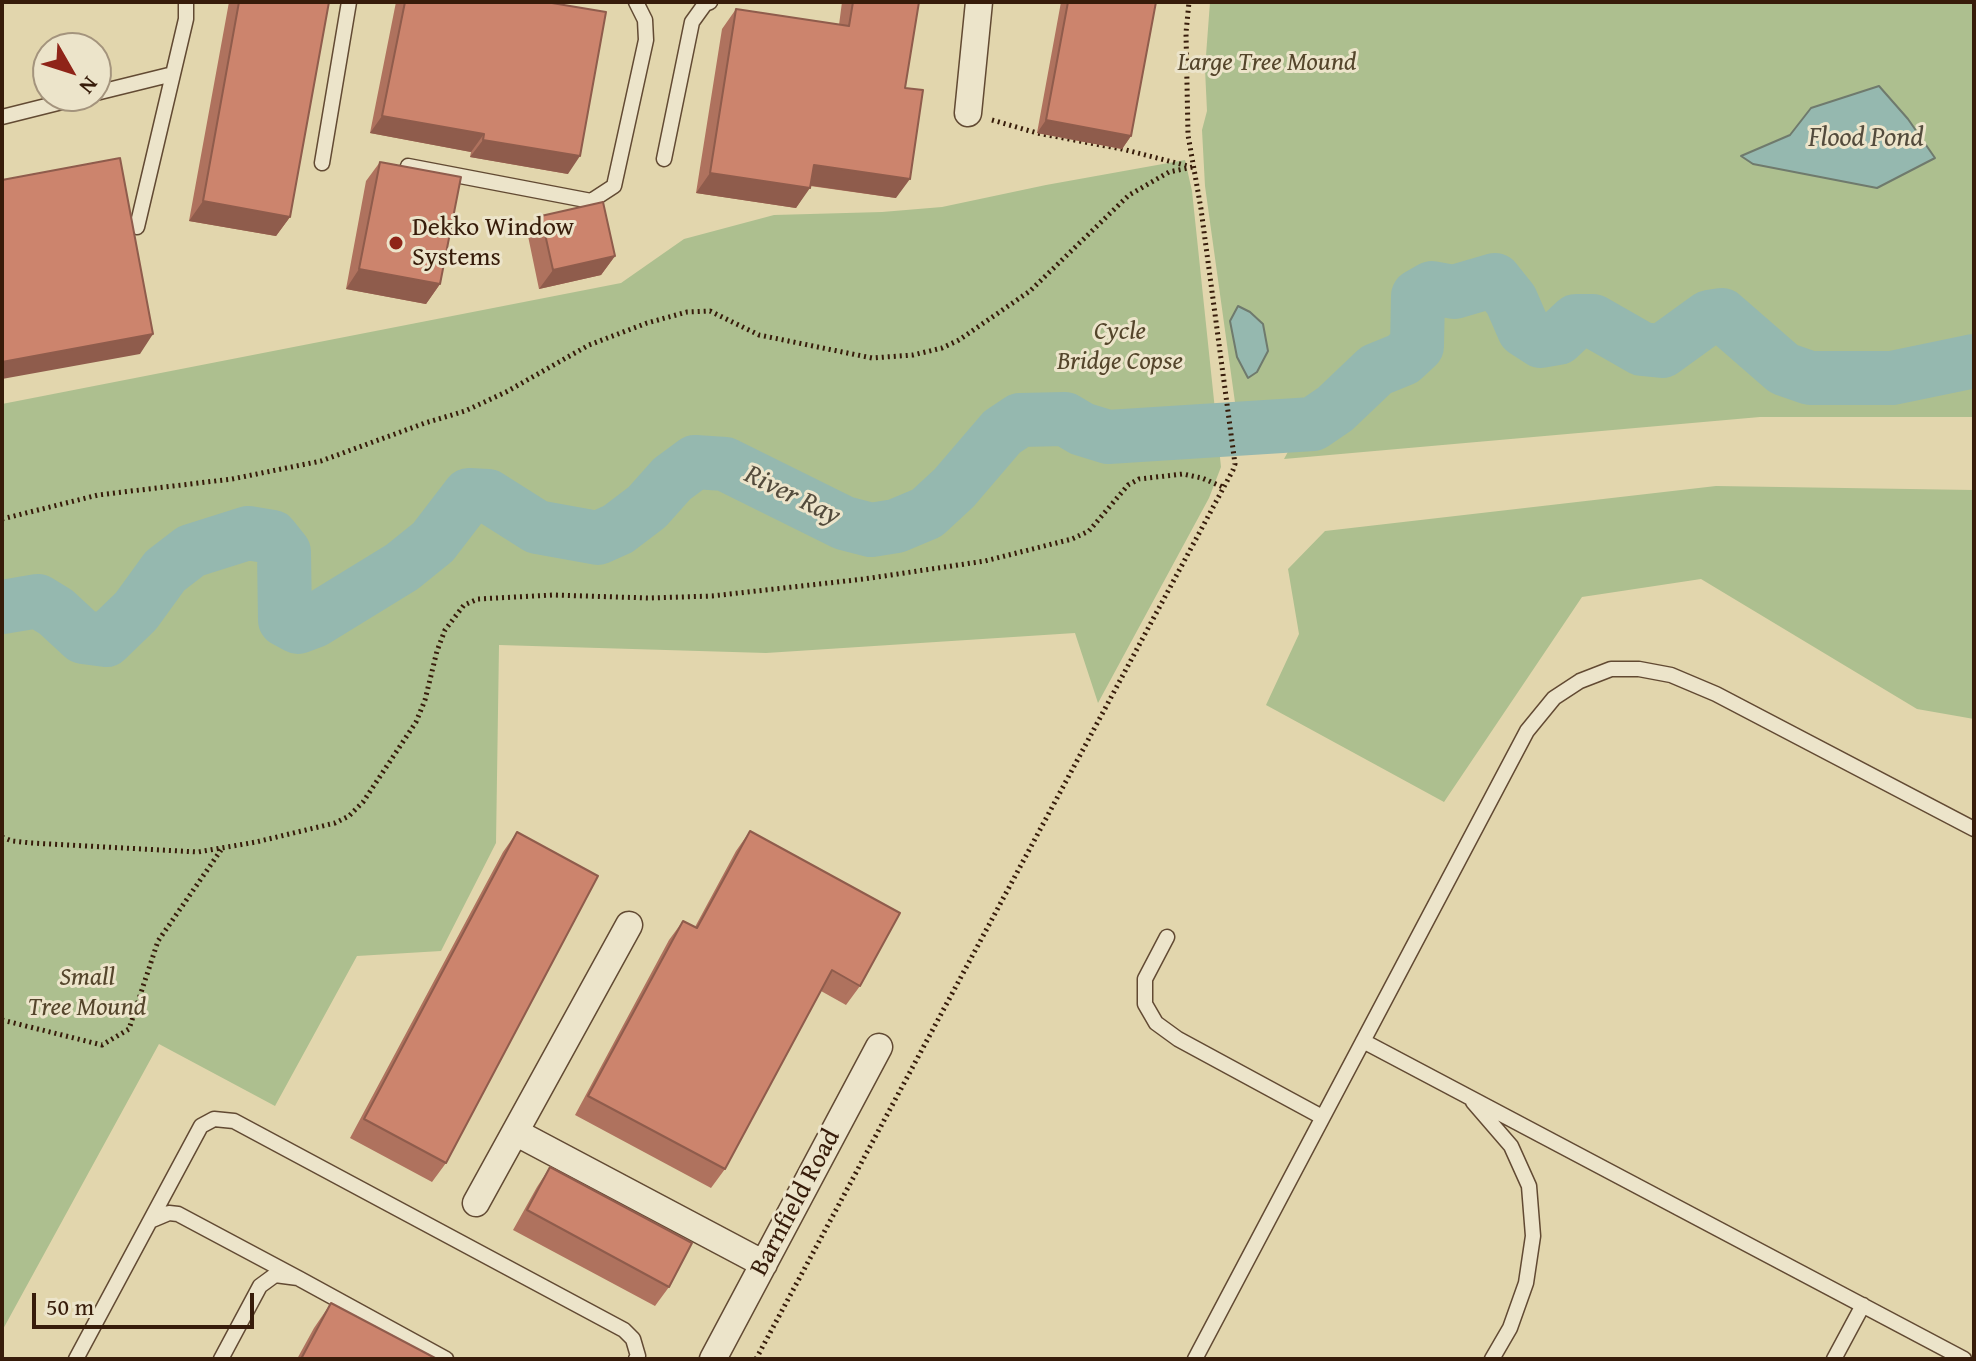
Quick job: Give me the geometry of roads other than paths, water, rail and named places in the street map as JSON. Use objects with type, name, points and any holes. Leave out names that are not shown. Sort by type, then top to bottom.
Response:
[{"type":"street","points":[[968,113],[979,2]]},
{"type":"street","points":[[476,1203],[629,925]]},
{"type":"street","name":"Barnfield Road","points":[[713,1359],[879,1047]]},
{"type":"street","points":[[515,1132],[764,1264]]},
{"type":"lane","points":[[137,227],[186,19],[186,2]]},
{"type":"lane","points":[[322,163],[349,2]]},
{"type":"lane","points":[[408,166],[591,201],[614,186],[646,40],[645,20],[636,2]]},
{"type":"lane","points":[[664,159],[692,22],[710,2]]},
{"type":"lane","points":[[112,89],[173,74]]},
{"type":"lane","points":[[2,117],[32,110]]},
{"type":"lane","points":[[1195,1359],[1527,731],[1554,698],[1580,681],[1611,669],[1639,669],[1671,675],[1716,694],[1974,829]]},
{"type":"lane","points":[[1167,937],[1145,979],[1145,1004],[1156,1023],[1178,1039],[1322,1117]]},
{"type":"lane","points":[[1363,1041],[1964,1359]]},
{"type":"lane","points":[[1467,1096],[1511,1146],[1529,1186],[1533,1236],[1526,1283],[1510,1328],[1492,1359]]},
{"type":"lane","points":[[76,1359],[201,1126],[214,1119],[234,1121],[624,1330],[633,1339],[638,1356],[636,1359]]},
{"type":"lane","points":[[150,1221],[169,1213],[178,1214],[446,1359]]},
{"type":"lane","points":[[221,1359],[260,1286],[275,1275],[298,1278]]},
{"type":"lane","points":[[1834,1359],[1863,1305]]},
{"type":"water","name":"Flood Pond","points":[[1879,86],[1908,119],[1935,158],[1877,188],[1753,164],[1741,156],[1790,135],[1811,108]]},
{"type":"water","points":[[1238,306],[1263,324],[1268,351],[1257,372],[1248,378],[1237,357],[1230,321]]},
{"type":"waterway","name":"River Ray","points":[[2,607],[38,601],[56,612],[83,637],[106,640],[136,611],[165,571],[191,551],[248,533],[272,537],[284,552],[285,620],[298,627],[314,621],[402,567],[433,542],[469,495],[488,496],[537,527],[598,538],[618,529],[647,507],[672,479],[695,462],[725,464],[844,523],[871,530],[896,526],[927,513],[954,488],[1002,432],[1020,420],[1065,419],[1082,429],[1108,437],[1313,424],[1335,409],[1376,370],[1403,359],[1417,346],[1418,296],[1432,288],[1454,292],[1495,280],[1511,300],[1524,330],[1541,341],[1558,338],[1576,321],[1593,321],[1642,349],[1662,351],[1709,317],[1722,315],[1784,369],[1810,378],[1892,378],[1974,361]]},
{"type":"place","name":"Dekko Window Systems","points":[[396,243]]},
{"type":"park label","name":"Large Tree Mound","points":[[1267,63]]},
{"type":"park label","name":"Cycle Bridge Copse","points":[[1120,347]]},
{"type":"park label","name":"Small Tree Mound","points":[[87,993]]}]
